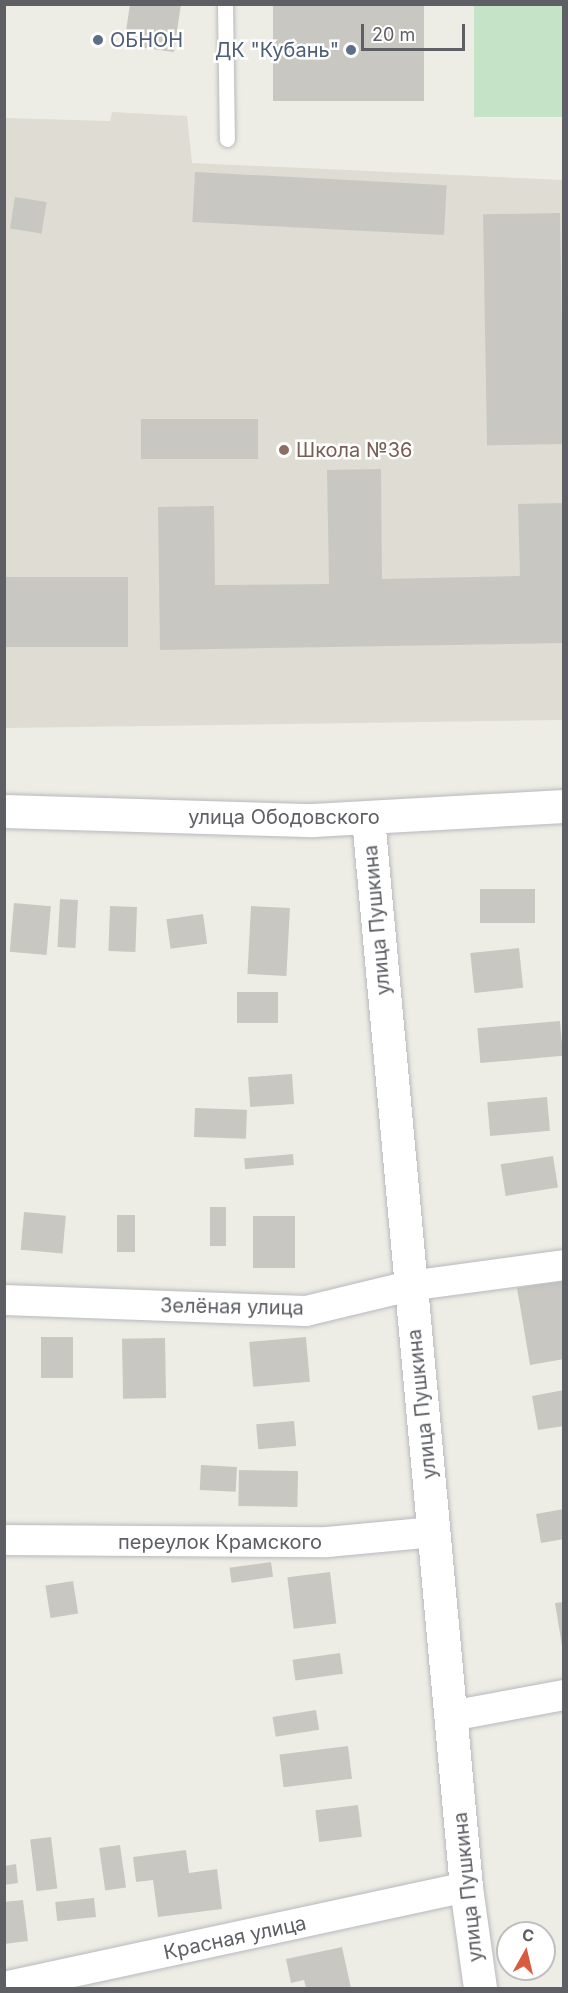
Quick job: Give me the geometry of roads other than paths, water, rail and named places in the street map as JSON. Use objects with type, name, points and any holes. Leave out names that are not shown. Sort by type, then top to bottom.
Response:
[{"type":"street","name":"улица Ободовского","points":[[4,811],[313,820],[564,806]]},
{"type":"street","name":"улица Пушкина","points":[[368,818],[466,1887],[480,1989]]},
{"type":"street","name":"Зелёная улица","points":[[4,1300],[306,1311],[410,1286],[564,1265]]},
{"type":"street","name":"переулок Крамского","points":[[4,1540],[327,1542],[435,1532]]},
{"type":"street","points":[[451,1716],[564,1695]]},
{"type":"street","name":"Красная улица","points":[[4,1987],[466,1887]]},
{"type":"lane","points":[[225,4],[227,139]]},
{"type":"place","name":"ОБНОН","points":[[98,40]]},
{"type":"place","name":"ДК \"Кубань\"","points":[[351,50]]},
{"type":"place","name":"Школа №36","points":[[284,450]]}]
